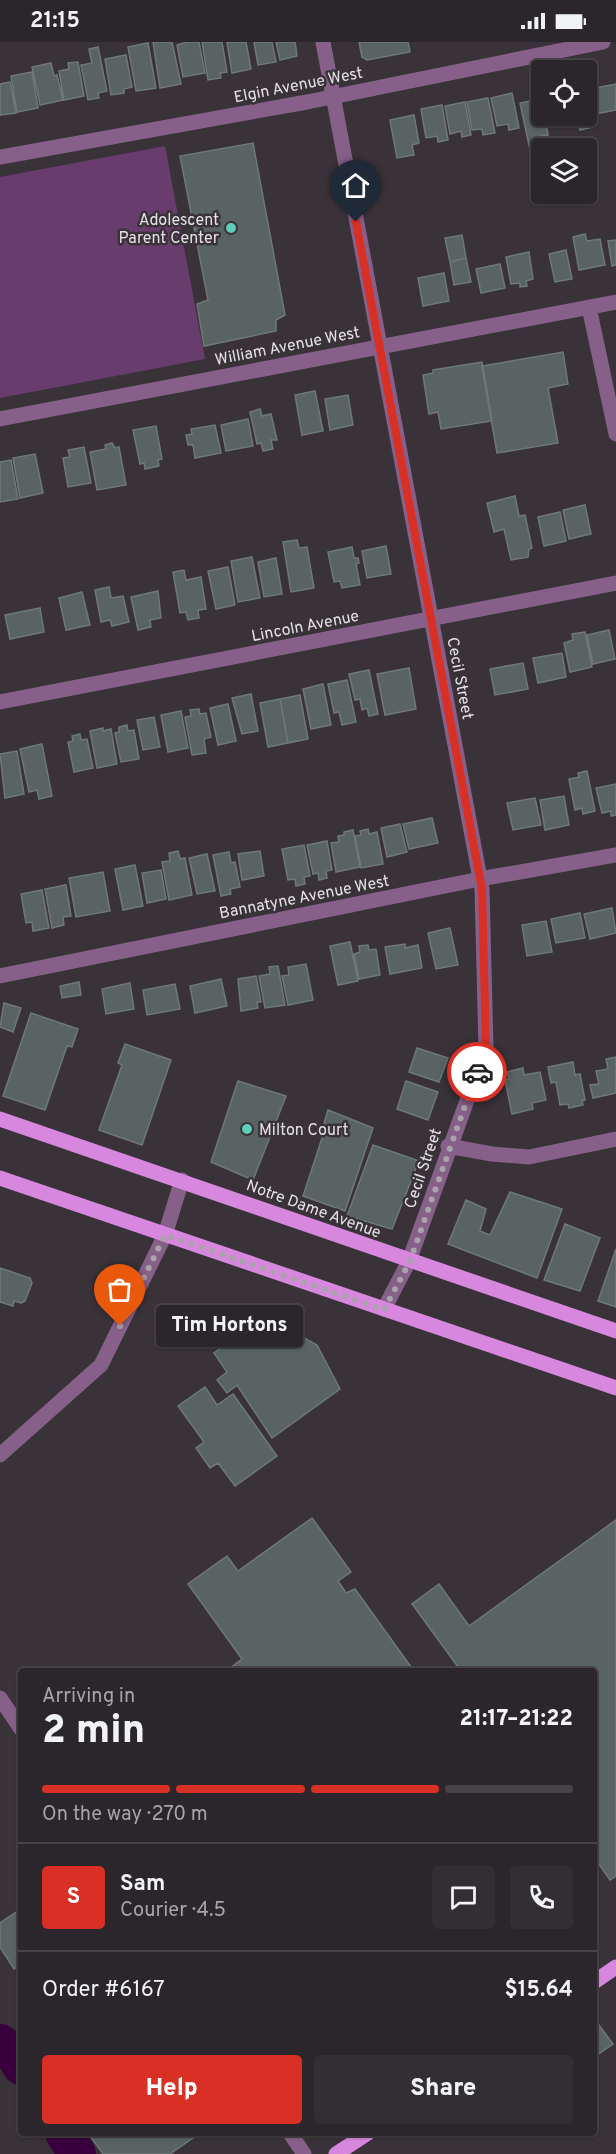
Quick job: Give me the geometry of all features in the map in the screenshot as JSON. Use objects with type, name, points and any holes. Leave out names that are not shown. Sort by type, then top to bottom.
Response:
[{"type":"main road","name":"Notre Dame Avenue","points":[[0,1119],[616,1331]]},
{"type":"main road","points":[[0,1178],[616,1388]]},
{"type":"main road","points":[[597,1980],[616,1967]]},
{"type":"main road","points":[[336,2154],[363,2136]]},
{"type":"street","name":"Cecil Street","points":[[322,42],[480,879],[486,1048],[448,1146],[410,1261],[384,1310]]},
{"type":"street","name":"Elgin Avenue West","points":[[0,157],[333,97],[603,42]]},
{"type":"street","name":"William Avenue West","points":[[0,419],[616,302]]},
{"type":"street","points":[[590,307],[616,434]]},
{"type":"street","name":"Lincoln Avenue","points":[[0,702],[616,583]]},
{"type":"street","name":"Bannatyne Avenue West","points":[[0,976],[480,879],[616,855]]},
{"type":"street","points":[[448,1146],[492,1154],[529,1157],[616,1140]]},
{"type":"street","points":[[0,1455],[101,1365],[165,1235],[182,1180]]},
{"type":"street","points":[[0,1698],[18,1725]]},
{"type":"street","points":[[292,2136],[304,2154]]},
{"type":"shaded area","points":[[165,146],[205,359],[0,398],[0,177]]},
{"type":"building","points":[[153,42],[172,42],[181,84],[160,88]]},
{"type":"building","points":[[199,42],[205,73],[183,77],[177,45]]},
{"type":"building","points":[[202,42],[222,42],[227,72],[220,73],[221,78],[208,80]]},
{"type":"building","points":[[227,42],[246,42],[251,69],[232,73]]},
{"type":"building","points":[[254,42],[272,42],[276,62],[258,65]]},
{"type":"building","points":[[276,42],[295,42],[297,56],[280,60]]},
{"type":"building","points":[[359,42],[408,42],[410,52],[367,60],[362,57]]},
{"type":"building","points":[[148,43],[156,88],[136,91],[128,47]]},
{"type":"building","points":[[98,47],[107,91],[98,93],[99,98],[88,100],[81,65],[92,63],[89,49]]},
{"type":"building","points":[[126,55],[132,87],[124,89],[124,93],[111,95],[105,59]]},
{"type":"building","points":[[78,62],[84,96],[64,100],[59,71],[69,69],[68,63]]},
{"type":"building","points":[[51,63],[54,76],[57,75],[63,100],[40,105],[32,67]]},
{"type":"building","points":[[32,72],[38,108],[17,112],[11,76]]},
{"type":"building","points":[[10,82],[16,113],[0,115],[0,84]]},
{"type":"building","points":[[616,84],[616,110],[597,114],[597,88]]},
{"type":"building","points":[[512,93],[519,128],[509,130],[508,124],[497,126],[491,98]]},
{"type":"building","points":[[488,98],[495,133],[483,135],[482,129],[472,130],[467,102]]},
{"type":"building","points":[[531,101],[531,126],[547,126],[548,135],[531,138],[531,154],[520,103]]},
{"type":"building","points":[[465,102],[471,135],[462,137],[461,131],[450,134],[445,106]]},
{"type":"building","points":[[442,105],[448,140],[438,142],[437,136],[426,138],[421,109]]},
{"type":"building","points":[[414,115],[419,143],[412,145],[414,155],[397,158],[390,120]]},
{"type":"building","points":[[579,126],[593,126],[593,127],[580,130]]},
{"type":"building","name":"Adolescent Parent Center","points":[[253,143],[285,315],[276,320],[276,331],[204,346],[197,304],[208,300],[180,156]]},
{"type":"building","points":[[585,234],[587,241],[600,239],[605,265],[579,270],[573,237]]},
{"type":"building","points":[[462,235],[466,258],[450,262],[445,238]]},
{"type":"building","points":[[616,240],[616,265],[612,266],[608,241]]},
{"type":"building","points":[[566,250],[572,279],[555,282],[549,254]]},
{"type":"building","points":[[529,252],[533,279],[526,281],[527,286],[520,287],[520,283],[511,284],[506,257]]},
{"type":"building","points":[[466,258],[471,282],[454,285],[450,262]]},
{"type":"building","points":[[500,264],[505,288],[481,293],[476,269]]},
{"type":"building","points":[[444,273],[449,301],[423,306],[418,278]]},
{"type":"building","points":[[563,352],[568,384],[548,388],[558,443],[497,453],[482,366]]},
{"type":"building","points":[[482,362],[492,421],[441,429],[438,412],[429,414],[423,375],[433,373],[433,370]]},
{"type":"building","points":[[315,391],[323,431],[302,435],[295,395]]},
{"type":"building","points":[[348,395],[353,425],[330,430],[325,399]]},
{"type":"building","points":[[260,409],[262,416],[271,414],[277,440],[271,440],[273,449],[263,451],[261,443],[257,444],[250,412]]},
{"type":"building","points":[[248,419],[253,446],[226,451],[221,425]]},
{"type":"building","points":[[215,425],[221,453],[195,458],[193,445],[188,445],[186,435],[192,434],[191,429]]},
{"type":"building","points":[[156,426],[162,459],[158,460],[159,466],[145,469],[144,463],[140,464],[133,430]]},
{"type":"building","points":[[112,443],[115,448],[119,447],[126,485],[97,490],[90,452],[106,449],[105,445]]},
{"type":"building","points":[[84,447],[91,483],[68,487],[63,458],[70,457],[68,450]]},
{"type":"building","points":[[35,454],[43,493],[20,498],[13,458]]},
{"type":"building","points":[[11,460],[18,499],[0,502],[0,462]]},
{"type":"building","points":[[515,496],[519,516],[525,515],[532,548],[529,549],[528,557],[511,560],[504,529],[494,532],[487,503]]},
{"type":"building","points":[[585,505],[591,534],[569,539],[563,510]]},
{"type":"building","points":[[560,512],[566,541],[544,546],[538,517]]},
{"type":"building","points":[[297,540],[299,548],[307,547],[314,588],[291,592],[283,542]]},
{"type":"building","points":[[386,546],[391,574],[367,578],[362,551]]},
{"type":"building","points":[[352,547],[354,558],[358,558],[359,563],[356,564],[360,585],[342,588],[340,581],[334,582],[328,552]]},
{"type":"building","points":[[252,557],[260,598],[238,602],[231,561]]},
{"type":"building","points":[[276,558],[282,594],[264,597],[258,562]]},
{"type":"building","points":[[228,567],[235,605],[216,609],[208,571]]},
{"type":"building","points":[[184,570],[186,580],[201,577],[206,609],[198,610],[199,618],[188,620],[186,612],[180,613],[173,572]]},
{"type":"building","points":[[109,587],[111,598],[123,596],[129,622],[112,626],[110,620],[101,622],[95,590]]},
{"type":"building","points":[[158,591],[161,618],[150,620],[151,627],[138,630],[131,597]]},
{"type":"building","points":[[82,592],[90,625],[66,630],[59,598]]},
{"type":"building","points":[[40,608],[44,632],[10,639],[5,615]]},
{"type":"building","points":[[609,630],[615,659],[593,664],[587,635]]},
{"type":"building","points":[[585,632],[592,667],[570,672],[564,643],[573,640],[572,634]]},
{"type":"building","points":[[562,653],[566,677],[538,683],[533,658]]},
{"type":"building","points":[[523,663],[528,689],[495,695],[490,669]]},
{"type":"building","points":[[409,668],[416,709],[385,715],[377,674]]},
{"type":"building","points":[[369,670],[378,714],[369,716],[367,708],[362,710],[360,699],[355,700],[349,674]]},
{"type":"building","points":[[347,680],[356,722],[342,725],[339,712],[334,713],[328,684]]},
{"type":"building","points":[[323,684],[331,725],[311,729],[303,689]]},
{"type":"building","points":[[251,694],[258,731],[242,734],[232,698]]},
{"type":"building","points":[[300,695],[308,739],[288,743],[280,699]]},
{"type":"building","points":[[280,699],[288,743],[268,747],[260,703]]},
{"type":"building","points":[[228,704],[236,741],[218,745],[210,708]]},
{"type":"building","points":[[199,709],[200,714],[206,713],[211,737],[204,739],[206,753],[192,755],[185,717],[191,716],[190,710]]},
{"type":"building","points":[[181,711],[188,748],[168,752],[161,715]]},
{"type":"building","points":[[154,717],[160,747],[143,750],[137,720]]},
{"type":"building","points":[[127,725],[128,731],[134,730],[139,759],[121,762],[115,733],[119,732],[119,727]]},
{"type":"building","points":[[103,728],[103,731],[111,729],[117,764],[97,768],[90,731]]},
{"type":"building","points":[[80,734],[81,740],[87,739],[93,768],[74,772],[68,742],[73,741],[72,736]]},
{"type":"building","points":[[42,744],[52,796],[39,799],[37,790],[29,792],[20,749]]},
{"type":"building","points":[[17,751],[24,794],[5,798],[0,754]]},
{"type":"building","points":[[587,771],[595,811],[583,814],[582,808],[575,810],[569,779],[579,777],[578,773]]},
{"type":"building","points":[[616,784],[616,815],[611,816],[611,811],[602,813],[596,788]]},
{"type":"building","points":[[564,796],[569,825],[545,830],[540,800]]},
{"type":"building","points":[[535,798],[541,825],[513,830],[507,803]]},
{"type":"building","points":[[432,818],[438,843],[409,849],[403,824]]},
{"type":"building","points":[[400,824],[407,852],[387,857],[381,828]]},
{"type":"building","points":[[368,829],[369,834],[377,832],[383,864],[361,868],[355,836],[361,835],[360,831]]},
{"type":"building","points":[[353,830],[360,867],[336,872],[331,843],[339,842],[338,836]]},
{"type":"building","points":[[327,841],[332,870],[326,871],[327,878],[319,880],[318,873],[313,874],[307,845]]},
{"type":"building","points":[[304,845],[310,876],[304,877],[305,884],[296,886],[295,879],[288,880],[282,849]]},
{"type":"building","points":[[178,851],[180,859],[185,858],[192,895],[169,900],[162,862],[170,861],[169,853]]},
{"type":"building","points":[[260,851],[264,876],[242,880],[238,854]]},
{"type":"building","points":[[229,852],[231,863],[235,862],[240,887],[230,889],[231,894],[221,896],[213,855]]},
{"type":"building","points":[[207,854],[215,891],[197,894],[189,858]]},
{"type":"building","points":[[135,865],[143,906],[123,910],[115,869]]},
{"type":"building","points":[[161,870],[166,899],[147,903],[142,873]]},
{"type":"building","points":[[103,872],[110,911],[76,917],[69,878]]},
{"type":"building","points":[[66,885],[71,916],[63,917],[64,925],[52,928],[45,889]]},
{"type":"building","points":[[42,890],[49,928],[33,931],[32,922],[26,923],[21,894]]},
{"type":"building","points":[[612,908],[616,933],[590,939],[584,914]]},
{"type":"building","points":[[580,913],[585,938],[556,943],[551,919]]},
{"type":"building","points":[[546,921],[552,952],[527,956],[522,925]]},
{"type":"building","points":[[450,928],[458,965],[436,969],[428,933]]},
{"type":"building","points":[[350,942],[358,981],[338,985],[330,946]]},
{"type":"building","points":[[405,944],[405,948],[418,945],[422,968],[390,974],[385,947]]},
{"type":"building","points":[[368,945],[369,950],[376,949],[380,975],[359,979],[354,954],[360,952],[359,946]]},
{"type":"building","points":[[306,964],[313,1000],[288,1005],[282,976],[289,975],[288,967]]},
{"type":"building","points":[[278,966],[285,1005],[265,1008],[259,976],[270,974],[269,967]]},
{"type":"building","points":[[256,976],[261,1002],[257,1002],[258,1008],[241,1011],[238,979]]},
{"type":"building","points":[[221,979],[227,1006],[195,1013],[190,986]]},
{"type":"building","points":[[79,982],[81,995],[62,998],[60,986]]},
{"type":"building","points":[[130,983],[134,1009],[106,1014],[102,989]]},
{"type":"building","points":[[175,984],[180,1009],[147,1015],[143,990]]},
{"type":"building","points":[[4,1003],[21,1008],[13,1032],[0,1027]]},
{"type":"building","points":[[31,1013],[78,1029],[72,1047],[67,1046],[45,1110],[3,1096]]},
{"type":"building","points":[[125,1044],[171,1060],[142,1145],[99,1130],[122,1065],[118,1063]]},
{"type":"building","points":[[417,1048],[448,1058],[439,1082],[409,1072]]},
{"type":"building","points":[[616,1057],[616,1093],[593,1098],[590,1085],[599,1084],[596,1071],[608,1069],[606,1059]]},
{"type":"building","points":[[573,1062],[575,1075],[580,1074],[585,1100],[582,1101],[583,1105],[569,1108],[568,1104],[560,1105],[556,1082],[551,1083],[548,1067]]},
{"type":"building","points":[[523,1068],[524,1075],[540,1072],[546,1100],[532,1103],[533,1109],[512,1114],[505,1080],[509,1079],[507,1072]]},
{"type":"building","name":"Milton Court","points":[[238,1081],[286,1096],[253,1180],[211,1162]]},
{"type":"building","points":[[406,1081],[438,1092],[428,1120],[397,1109]]},
{"type":"building","name":"Milton Court","points":[[328,1110],[373,1128],[345,1211],[303,1196],[324,1132],[322,1130]]},
{"type":"building","points":[[373,1145],[419,1161],[392,1229],[347,1216]]},
{"type":"building","points":[[510,1192],[562,1209],[537,1278],[448,1244],[466,1200],[486,1209],[480,1231],[490,1235]]},
{"type":"building","points":[[565,1224],[600,1238],[580,1291],[544,1280]]},
{"type":"building","points":[[616,1249],[616,1307],[598,1301]]},
{"type":"building","points":[[0,1268],[30,1278],[32,1283],[25,1301],[21,1303],[14,1301],[13,1306],[0,1302]]},
{"type":"building","points":[[270,1319],[317,1345],[340,1389],[272,1438],[237,1385],[227,1393],[217,1380],[227,1372],[214,1353],[241,1334],[243,1338]]},
{"type":"building","points":[[205,1387],[217,1405],[233,1394],[277,1456],[235,1486],[218,1463],[210,1468],[196,1448],[204,1442],[178,1406]]},
{"type":"building","points":[[312,1518],[351,1572],[338,1581],[346,1593],[355,1589],[412,1668],[230,1668],[242,1659],[188,1584],[227,1556],[238,1571]]},
{"type":"building","points":[[616,1520],[616,1876],[610,1880],[597,1861],[597,1668],[459,1668],[412,1604],[439,1584],[469,1626]]},
{"type":"building","points":[[18,1911],[18,1966],[14,1969],[0,1947],[0,1923]]},
{"type":"building","points":[[597,2022],[613,2044],[597,2055]]},
{"type":"building","points":[[90,2136],[196,2136],[170,2154],[103,2154]]},
{"type":"waterway","points":[[0,2043],[12,2051],[18,2061]]},
{"type":"waterway","points":[[66,2136],[77,2154]]},
{"type":"way so far","points":[[120,1326],[165,1235],[384,1310],[410,1261],[448,1146],[477,1072]]},
{"type":"place","name":"Adolescent Parent Center","points":[[231,228]]},
{"type":"place","name":"Milton Court","points":[[247,1129]]},
{"type":"place","name":"Tim Hortons","points":[[120,1326]]},
{"type":"route","points":[[356,222],[482,889],[486,1048],[477,1072]]}]
